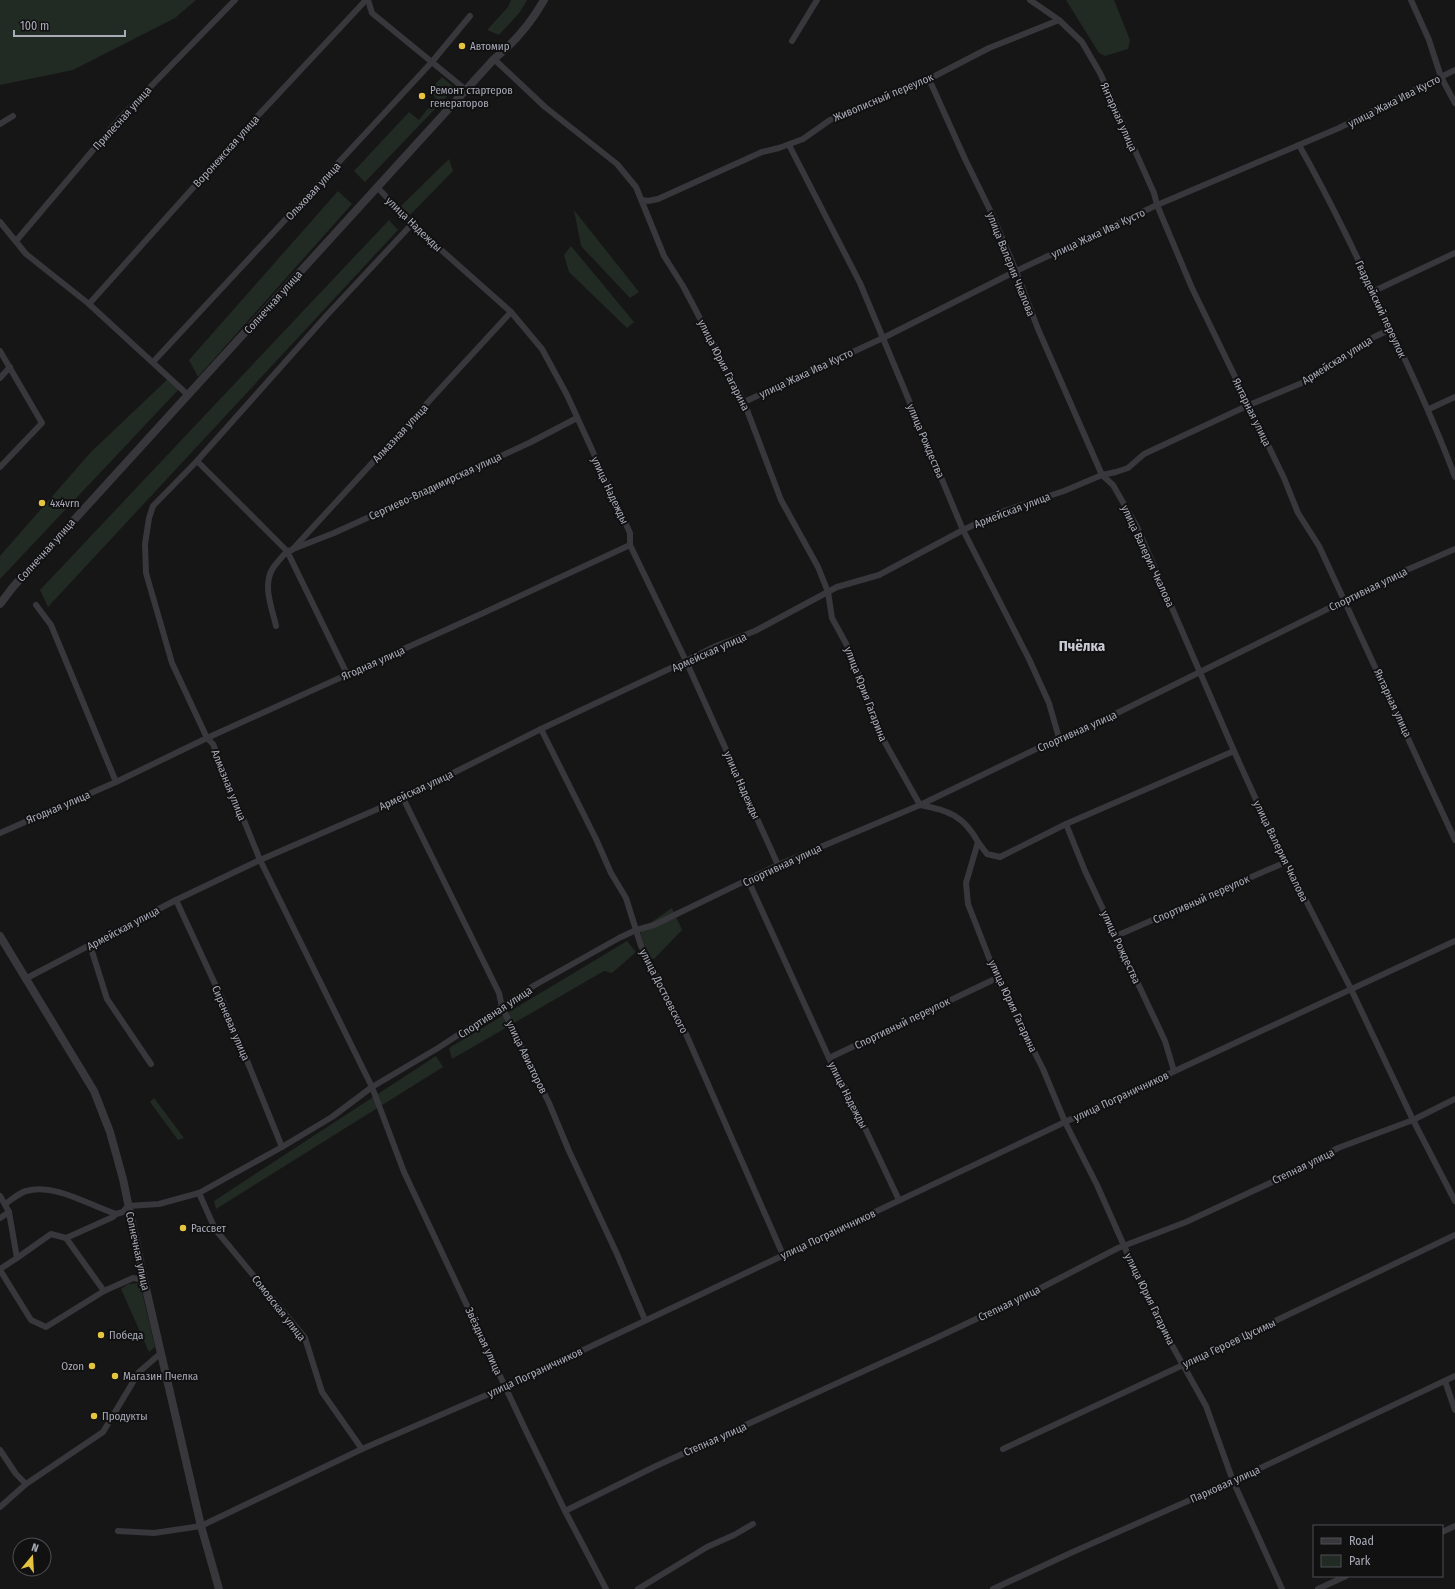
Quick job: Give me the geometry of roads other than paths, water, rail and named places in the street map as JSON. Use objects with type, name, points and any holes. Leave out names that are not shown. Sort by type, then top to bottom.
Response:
[{"type":"street","name":"Прилесная улица","points":[[16,241],[121,116],[235,0]]},
{"type":"street","points":[[356,0],[365,2],[372,13],[466,90]]},
{"type":"street","name":"Солнечная улица","points":[[0,604],[13,587],[494,59],[513,43],[530,24],[544,0]]},
{"type":"street","points":[[792,41],[817,0]]},
{"type":"street","name":"Янтарная улица","points":[[1030,0],[1059,20],[1082,42],[1100,73],[1154,193],[1157,205],[1192,288],[1284,478],[1298,513],[1319,546],[1455,840]]},
{"type":"street","points":[[1411,0],[1429,40],[1441,77],[1455,104]]},
{"type":"street","name":"Воронежская улица","points":[[89,304],[252,122],[365,2]]},
{"type":"street","name":"Ольховая улица","points":[[153,362],[432,63],[470,16]]},
{"type":"street","name":"Живописный переулок","points":[[642,200],[648,201],[658,199],[762,152],[789,145],[803,139],[830,120],[912,84],[929,79],[989,48],[1059,20]]},
{"type":"street","name":"улица Юрия Гагарина","points":[[494,59],[545,107],[617,164],[636,187],[664,256],[686,292],[744,402],[781,500],[818,568],[828,592],[832,618],[849,649],[875,716],[879,732],[920,805]]},
{"type":"street","name":"улица Жака Ива Кусто","points":[[744,402],[883,338],[1016,271],[1157,205],[1339,128],[1455,70]]},
{"type":"street","name":"улица Валерия Чкалова","points":[[929,79],[991,212],[1016,271],[1038,329],[1102,475],[1113,485],[1137,527],[1268,826],[1351,989],[1413,1120],[1455,1202]]},
{"type":"street","points":[[0,124],[13,116]]},
{"type":"street","name":"улица Рождества","points":[[789,145],[860,283],[963,530],[1029,659],[1049,703],[1059,738]]},
{"type":"street","name":"Гвардейский переулок","points":[[1299,145],[1317,177],[1374,291],[1429,409],[1455,477]]},
{"type":"street","name":"улица Надежды","points":[[377,187],[412,224],[511,312],[542,349],[567,395],[630,533],[630,545],[686,661],[778,865]]},
{"type":"street","points":[[0,222],[26,254],[89,304],[188,395]]},
{"type":"street","name":"Алмазная улица","points":[[372,1088],[260,860],[213,744],[208,738],[172,663],[146,573],[145,544],[149,518],[153,506],[197,461],[322,320],[412,224]]},
{"type":"street","points":[[1374,291],[1455,253]]},
{"type":"street","name":"Алмазная улица","points":[[276,626],[269,597],[268,580],[272,568],[511,312]]},
{"type":"street","name":"Армейская улица","points":[[25,979],[176,900],[260,860],[403,798],[541,729],[716,646],[755,631],[837,587],[879,575],[963,530],[1001,512],[1064,491],[1102,475],[1128,468],[1144,454],[1249,405],[1309,380],[1332,366],[1368,340],[1391,329]]},
{"type":"street","points":[[0,351],[42,423],[0,467]]},
{"type":"street","points":[[0,378],[10,367]]},
{"type":"street","points":[[1429,409],[1455,397]]},
{"type":"street","name":"Сергиево-Владимирская улица","points":[[290,550],[334,533],[400,503],[532,442],[577,418]]},
{"type":"street","points":[[197,461],[290,550],[347,674]]},
{"type":"street","name":"Ягодная улица","points":[[0,833],[116,782],[208,738],[630,545]]},
{"type":"street","name":"Спортивная улица","points":[[128,1206],[159,1204],[199,1193],[282,1147],[332,1117],[372,1088],[548,978],[619,938],[636,930],[654,925],[778,865],[920,805],[1059,738],[1103,720],[1402,572],[1455,550]]},
{"type":"street","points":[[36,605],[51,625],[116,782]]},
{"type":"street","name":"улица Достоевского","points":[[541,729],[596,839],[611,873],[626,898],[641,946],[686,1034],[783,1255]]},
{"type":"street","points":[[920,805],[934,808],[956,816],[971,830],[978,842],[988,854],[1000,857],[1066,824],[1234,751]]},
{"type":"street","name":"улица Авиаторов","points":[[403,798],[499,993],[502,1007],[549,1102],[568,1151],[617,1254],[644,1320]]},
{"type":"street","name":"улица Рождества","points":[[1066,824],[1085,871],[1165,1042],[1174,1071]]},
{"type":"street","name":"улица Юрия Гагарина","points":[[978,842],[966,883],[968,904],[997,978],[1043,1069],[1065,1122],[1097,1185],[1124,1247],[1169,1340],[1206,1406],[1233,1481],[1282,1589]]},
{"type":"street","name":"Спортивный переулок","points":[[1116,936],[1286,862]]},
{"type":"street","name":"улица Надежды","points":[[748,880],[829,1058],[856,1110],[899,1200]]},
{"type":"street","name":"Сиреневая улица","points":[[176,900],[222,999],[282,1147]]},
{"type":"street","name":"Солнечная улица","points":[[0,936],[94,1090],[116,1153],[201,1526],[219,1589]]},
{"type":"street","name":"улица Пограничников","points":[[118,1531],[154,1534],[201,1526],[362,1449],[505,1387],[1065,1122],[1455,941]]},
{"type":"street","points":[[90,944],[107,999],[152,1064]]},
{"type":"street","name":"Спортивный переулок","points":[[829,1058],[997,978]]},
{"type":"street","name":"Звёздная улица","points":[[372,1088],[404,1172],[565,1511],[606,1589]]},
{"type":"street","name":"Степная улица","points":[[565,1511],[656,1466],[934,1339],[1035,1291],[1118,1248],[1124,1247],[1186,1222],[1298,1170],[1338,1148],[1413,1120],[1455,1099]]},
{"type":"street","points":[[5,1204],[25,1191],[42,1188],[70,1196],[116,1214]]},
{"type":"street","name":"Сомовская улица","points":[[199,1193],[215,1229],[305,1338],[322,1392],[362,1449]]},
{"type":"street","points":[[0,1196],[9,1212],[17,1258]]},
{"type":"street","points":[[128,1206],[123,1212],[66,1238],[51,1234],[0,1269],[31,1320],[46,1328],[104,1291],[133,1278],[144,1280]]},
{"type":"street","points":[[0,1218],[9,1212]]},
{"type":"street","name":"улица Героев Цусимы","points":[[1003,1449],[1455,1235]]},
{"type":"street","points":[[66,1238],[104,1291]]},
{"type":"street","points":[[0,1507],[26,1484],[103,1432],[139,1372],[161,1353]]},
{"type":"street","name":"Парковая улица","points":[[993,1589],[1233,1481],[1455,1376]]},
{"type":"street","points":[[1445,1381],[1455,1410]]},
{"type":"street","points":[[0,1450],[16,1474],[26,1484]]},
{"type":"street","points":[[638,1589],[707,1547],[734,1535],[752,1524]]},
{"type":"street","points":[[1443,1532],[1455,1526]]},
{"type":"street","points":[[1318,1589],[1344,1577]]},
{"type":"place","name":"Автомир","points":[[462,46]]},
{"type":"place","name":"Ремонт стартеров генераторов","points":[[422,96]]},
{"type":"place","name":"4x4vrn","points":[[42,503]]},
{"type":"place","name":"Рассвет","points":[[183,1228]]},
{"type":"place","name":"Победа","points":[[101,1335]]},
{"type":"place","name":"Ozon","points":[[92,1366]]},
{"type":"place","name":"Магазин Пчелка","points":[[115,1376]]},
{"type":"place","name":"Продукты","points":[[94,1416]]},
{"type":"district","name":"Пчёлка","points":[[1082,646]]}]
